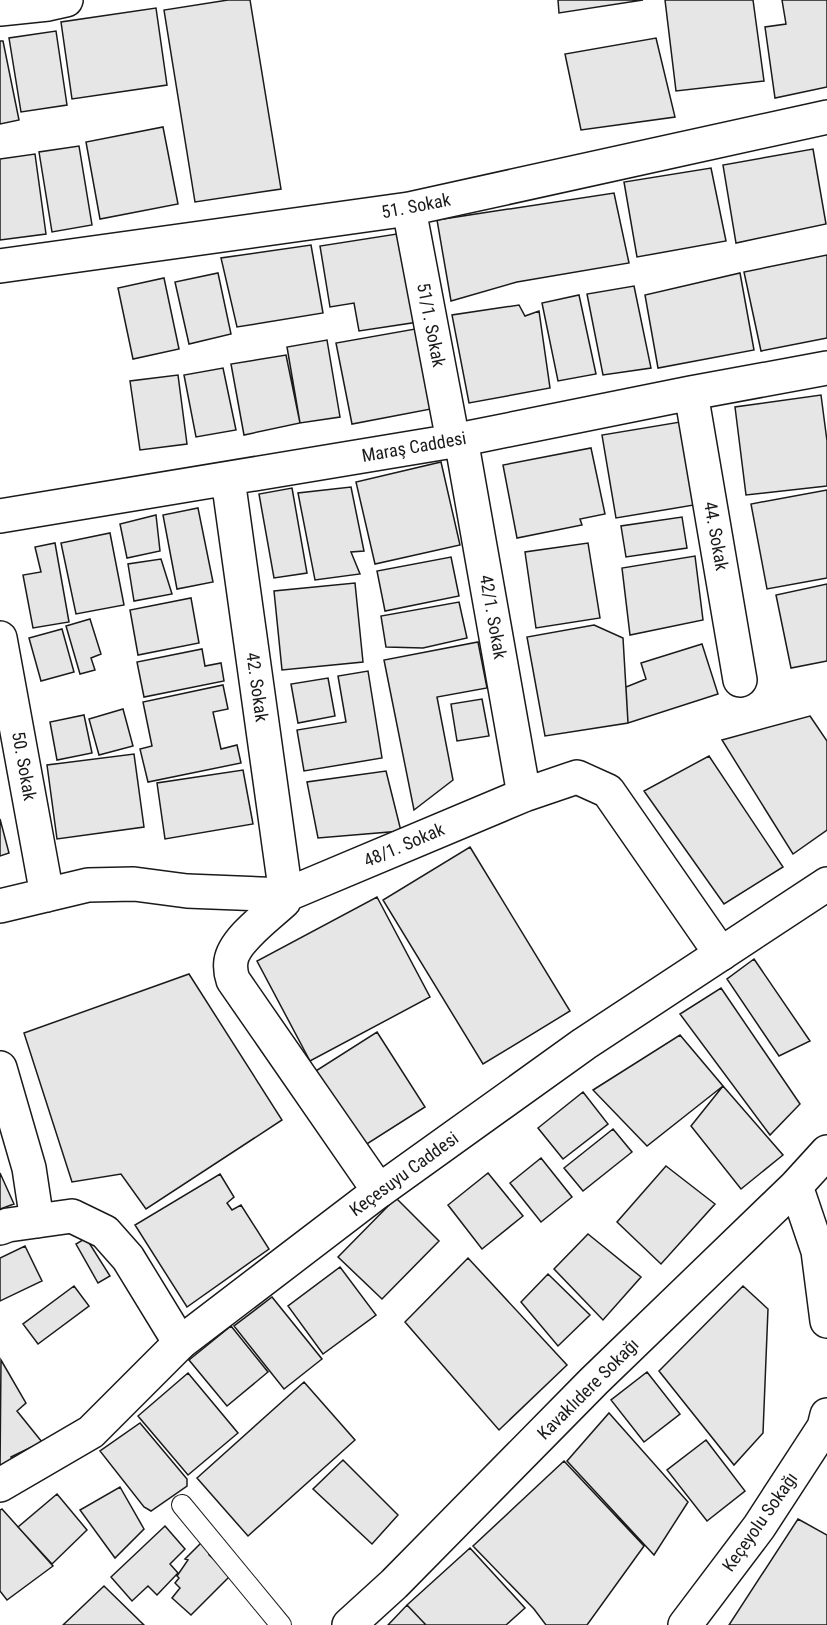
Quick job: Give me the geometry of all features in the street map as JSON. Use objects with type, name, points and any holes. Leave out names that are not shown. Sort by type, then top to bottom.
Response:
[{"type":"street","points":[[0,9],[66,0]]},
{"type":"street","name":"51. Sokak","points":[[0,266],[409,209],[827,117]]},
{"type":"street","name":"51/1. Sokak","points":[[409,209],[457,440]]},
{"type":"street","name":"Maraş Caddesi","points":[[0,516],[457,440],[827,368]]},
{"type":"street","name":"44. Sokak","points":[[691,393],[740,680]]},
{"type":"street","name":"42/1. Sokak","points":[[457,440],[524,795]]},
{"type":"street","name":"42. Sokak","points":[[228,479],[286,895]]},
{"type":"street","name":"50. Sokak","points":[[0,638],[47,895]]},
{"type":"street","name":"48/1. Sokak","points":[[0,906],[88,885],[134,884],[187,891],[286,895],[524,795],[577,777],[608,791],[721,954]]},
{"type":"street","points":[[286,895],[284,902],[240,942],[231,961],[233,980],[379,1191]]},
{"type":"street","name":"Keçesuyu Caddesi","points":[[0,1485],[91,1432],[180,1343],[379,1191],[584,1044],[721,954],[824,895]]},
{"type":"street","points":[[0,1068],[28,1168],[37,1221]]},
{"type":"street","name":"Kavaklıdere Sokağı","points":[[349,1625],[394,1584],[594,1381],[796,1186],[827,1152]]},
{"type":"street","points":[[796,1186],[823,1250],[827,1321]]},
{"type":"street","points":[[0,1228],[72,1216],[105,1232],[128,1258],[180,1343]]},
{"type":"street","name":"Keçeyolu Sokağı","points":[[685,1625],[759,1527],[824,1427],[827,1414]]},
{"type":"lane","points":[[182,1505],[281,1625]]},
{"type":"building","points":[[228,0],[250,0],[281,189],[195,202],[164,10]]},
{"type":"building","points":[[558,0],[643,0],[559,13]]},
{"type":"building","points":[[665,0],[753,0],[764,81],[676,91]]},
{"type":"building","points":[[782,0],[827,0],[827,87],[775,98],[765,27],[786,24]]},
{"type":"building","points":[[156,8],[167,85],[72,99],[61,22]]},
{"type":"building","points":[[56,31],[67,105],[21,112],[9,38]]},
{"type":"building","points":[[656,38],[675,117],[581,130],[565,54]]},
{"type":"building","points":[[0,41],[3,41],[19,120],[0,124]]},
{"type":"building","points":[[163,127],[178,204],[100,219],[86,142]]},
{"type":"building","points":[[79,146],[92,225],[52,232],[39,152]]},
{"type":"building","points":[[813,149],[826,224],[736,243],[723,165]]},
{"type":"building","points":[[35,154],[46,234],[0,240],[0,159]]},
{"type":"building","points":[[711,168],[726,241],[637,257],[624,182]]},
{"type":"building","points":[[614,193],[629,263],[517,282],[451,301],[437,220]]},
{"type":"building","points":[[403,233],[418,322],[359,331],[354,303],[330,307],[320,246]]},
{"type":"building","points":[[311,245],[323,313],[237,327],[221,258]]},
{"type":"building","points":[[827,255],[827,338],[761,351],[744,272]]},
{"type":"building","points":[[218,273],[231,334],[189,344],[175,282]]},
{"type":"building","points":[[740,273],[754,350],[658,368],[645,295]]},
{"type":"building","points":[[164,278],[179,349],[133,359],[118,288]]},
{"type":"building","points":[[634,286],[651,368],[603,375],[587,294]]},
{"type":"building","points":[[579,295],[596,374],[558,381],[542,303]]},
{"type":"building","points":[[519,305],[525,316],[539,311],[550,388],[469,403],[452,315]]},
{"type":"building","points":[[415,329],[431,409],[352,424],[336,343]]},
{"type":"building","points":[[327,340],[340,417],[300,423],[287,347]]},
{"type":"building","points":[[286,355],[300,423],[244,435],[231,364]]},
{"type":"building","points":[[223,368],[236,430],[196,437],[184,375]]},
{"type":"building","points":[[178,375],[187,444],[140,450],[130,381]]},
{"type":"building","points":[[821,395],[827,441],[827,486],[746,495],[735,407]]},
{"type":"building","points":[[680,422],[694,505],[616,518],[602,435]]},
{"type":"building","points":[[591,448],[605,514],[580,519],[582,525],[517,538],[503,465]]},
{"type":"building","points":[[441,462],[460,545],[375,564],[356,482]]},
{"type":"building","points":[[351,487],[364,551],[351,552],[360,574],[315,580],[298,493]]},
{"type":"building","points":[[292,488],[307,573],[274,578],[259,494]]},
{"type":"building","points":[[827,490],[827,578],[767,589],[751,504]]},
{"type":"building","points":[[198,508],[213,582],[177,589],[163,515]]},
{"type":"building","points":[[156,515],[160,551],[127,558],[120,524]]},
{"type":"building","points":[[682,517],[687,548],[626,557],[621,526]]},
{"type":"building","points":[[110,533],[124,605],[76,614],[61,543]]},
{"type":"building","points":[[55,543],[69,622],[33,628],[23,575],[41,572],[35,547]]},
{"type":"building","points":[[588,543],[600,618],[536,628],[525,552]]},
{"type":"building","points":[[695,556],[703,620],[630,635],[622,568]]},
{"type":"building","points":[[451,557],[459,596],[385,611],[377,571]]},
{"type":"building","points":[[161,559],[172,594],[134,601],[128,564]]},
{"type":"building","points":[[355,583],[363,662],[282,670],[274,591]]},
{"type":"building","points":[[827,584],[827,661],[791,668],[776,595]]},
{"type":"building","points":[[191,598],[199,643],[138,655],[130,610]]},
{"type":"building","points":[[459,602],[467,638],[423,648],[386,647],[381,616]]},
{"type":"building","points":[[90,619],[101,654],[91,658],[95,670],[80,674],[66,626]]},
{"type":"building","points":[[594,625],[623,638],[628,723],[545,736],[527,637]]},
{"type":"building","points":[[62,629],[74,672],[41,681],[29,638]]},
{"type":"building","points":[[478,642],[487,688],[437,697],[453,780],[414,810],[384,660]]},
{"type":"building","points":[[702,644],[718,694],[628,723],[626,687],[646,679],[641,663]]},
{"type":"building","points":[[202,649],[205,666],[221,663],[224,681],[144,697],[137,662]]},
{"type":"building","points":[[368,671],[382,758],[304,771],[297,730],[346,722],[338,676]]},
{"type":"building","points":[[328,678],[335,716],[298,723],[291,684]]},
{"type":"building","points":[[223,685],[228,709],[213,712],[221,749],[237,745],[241,763],[148,782],[140,749],[152,746],[143,702]]},
{"type":"building","points":[[482,699],[489,736],[457,741],[451,704]]},
{"type":"building","points":[[123,709],[133,746],[99,755],[89,719]]},
{"type":"building","points":[[84,715],[92,753],[57,760],[50,722]]},
{"type":"building","points":[[810,716],[827,741],[827,830],[793,854],[722,740]]},
{"type":"building","points":[[134,754],[144,827],[57,839],[47,765]]},
{"type":"building","points":[[709,756],[783,867],[724,904],[644,791]]},
{"type":"building","points":[[243,770],[253,824],[165,839],[157,783]]},
{"type":"building","points":[[386,771],[401,831],[318,838],[307,782]]},
{"type":"building","points":[[0,819],[9,853],[0,856]]},
{"type":"building","points":[[470,847],[570,1011],[483,1064],[383,900]]},
{"type":"building","points":[[377,897],[430,997],[310,1061],[257,961]]},
{"type":"building","points":[[754,959],[810,1041],[779,1056],[727,979]]},
{"type":"building","points":[[189,974],[282,1120],[146,1209],[121,1174],[72,1182],[24,1033]]},
{"type":"building","points":[[721,988],[800,1104],[770,1135],[680,1014]]},
{"type":"building","points":[[377,1032],[425,1107],[359,1149],[311,1074]]},
{"type":"building","points":[[680,1035],[723,1086],[647,1146],[593,1090]]},
{"type":"building","points":[[723,1086],[783,1155],[741,1189],[691,1126]]},
{"type":"building","points":[[583,1092],[608,1124],[563,1159],[538,1128]]},
{"type":"building","points":[[613,1129],[632,1152],[583,1191],[564,1168]]},
{"type":"building","points":[[541,1158],[572,1197],[541,1222],[510,1183]]},
{"type":"building","points":[[666,1166],[715,1204],[661,1264],[617,1222]]},
{"type":"building","points":[[0,1173],[14,1204],[0,1209]]},
{"type":"building","points":[[488,1173],[523,1216],[482,1249],[448,1205]]},
{"type":"building","points":[[220,1174],[234,1197],[227,1203],[232,1210],[241,1205],[269,1249],[187,1307],[135,1225]]},
{"type":"building","points":[[396,1198],[439,1241],[382,1299],[338,1257]]},
{"type":"building","points":[[588,1234],[641,1277],[603,1320],[554,1269]]},
{"type":"building","points":[[86,1238],[110,1276],[98,1283],[76,1244]]},
{"type":"building","points":[[25,1246],[42,1281],[0,1301],[0,1258]]},
{"type":"building","points":[[468,1258],[567,1365],[499,1430],[405,1322]]},
{"type":"building","points":[[340,1267],[376,1315],[323,1354],[288,1306]]},
{"type":"building","points":[[548,1274],[590,1315],[558,1346],[521,1302]]},
{"type":"building","points":[[74,1286],[89,1306],[38,1344],[23,1324]]},
{"type":"building","points":[[743,1286],[768,1309],[763,1433],[734,1465],[659,1371]]},
{"type":"building","points":[[272,1297],[322,1359],[284,1389],[234,1326]]},
{"type":"building","points":[[231,1326],[268,1372],[227,1406],[189,1360]]},
{"type":"building","points":[[1,1360],[26,1403],[17,1411],[42,1442],[11,1457],[13,1464],[0,1471]]},
{"type":"building","points":[[647,1372],[680,1414],[644,1442],[611,1400]]},
{"type":"building","points":[[188,1373],[238,1433],[188,1475],[138,1416]]},
{"type":"building","points":[[304,1382],[355,1440],[248,1536],[197,1478]]},
{"type":"building","points":[[609,1413],[688,1502],[654,1555],[567,1461]]},
{"type":"building","points":[[140,1423],[187,1479],[187,1486],[151,1511],[144,1507],[100,1451]]},
{"type":"building","points":[[706,1440],[745,1491],[707,1521],[667,1470]]},
{"type":"building","points":[[343,1460],[398,1515],[372,1544],[313,1489]]},
{"type":"building","points":[[564,1461],[644,1546],[587,1625],[546,1625],[534,1609],[473,1546]]},
{"type":"building","points":[[120,1487],[144,1529],[115,1558],[80,1510]]},
{"type":"building","points":[[57,1494],[87,1530],[52,1564],[18,1527]]},
{"type":"building","points":[[2,1509],[53,1566],[7,1600],[0,1591],[0,1510]]},
{"type":"building","points":[[798,1519],[827,1535],[827,1625],[729,1625]]},
{"type":"building","points":[[165,1526],[185,1549],[170,1564],[178,1573],[157,1595],[148,1586],[132,1601],[111,1577]]},
{"type":"building","points":[[203,1541],[213,1549],[209,1555],[231,1575],[191,1615],[172,1598],[180,1588],[175,1583],[188,1560],[185,1559]]},
{"type":"building","points":[[470,1548],[525,1608],[506,1625],[426,1625],[407,1605]]},
{"type":"building","points":[[104,1586],[144,1625],[63,1625]]},
{"type":"building","points":[[407,1605],[426,1625],[388,1625]]}]
